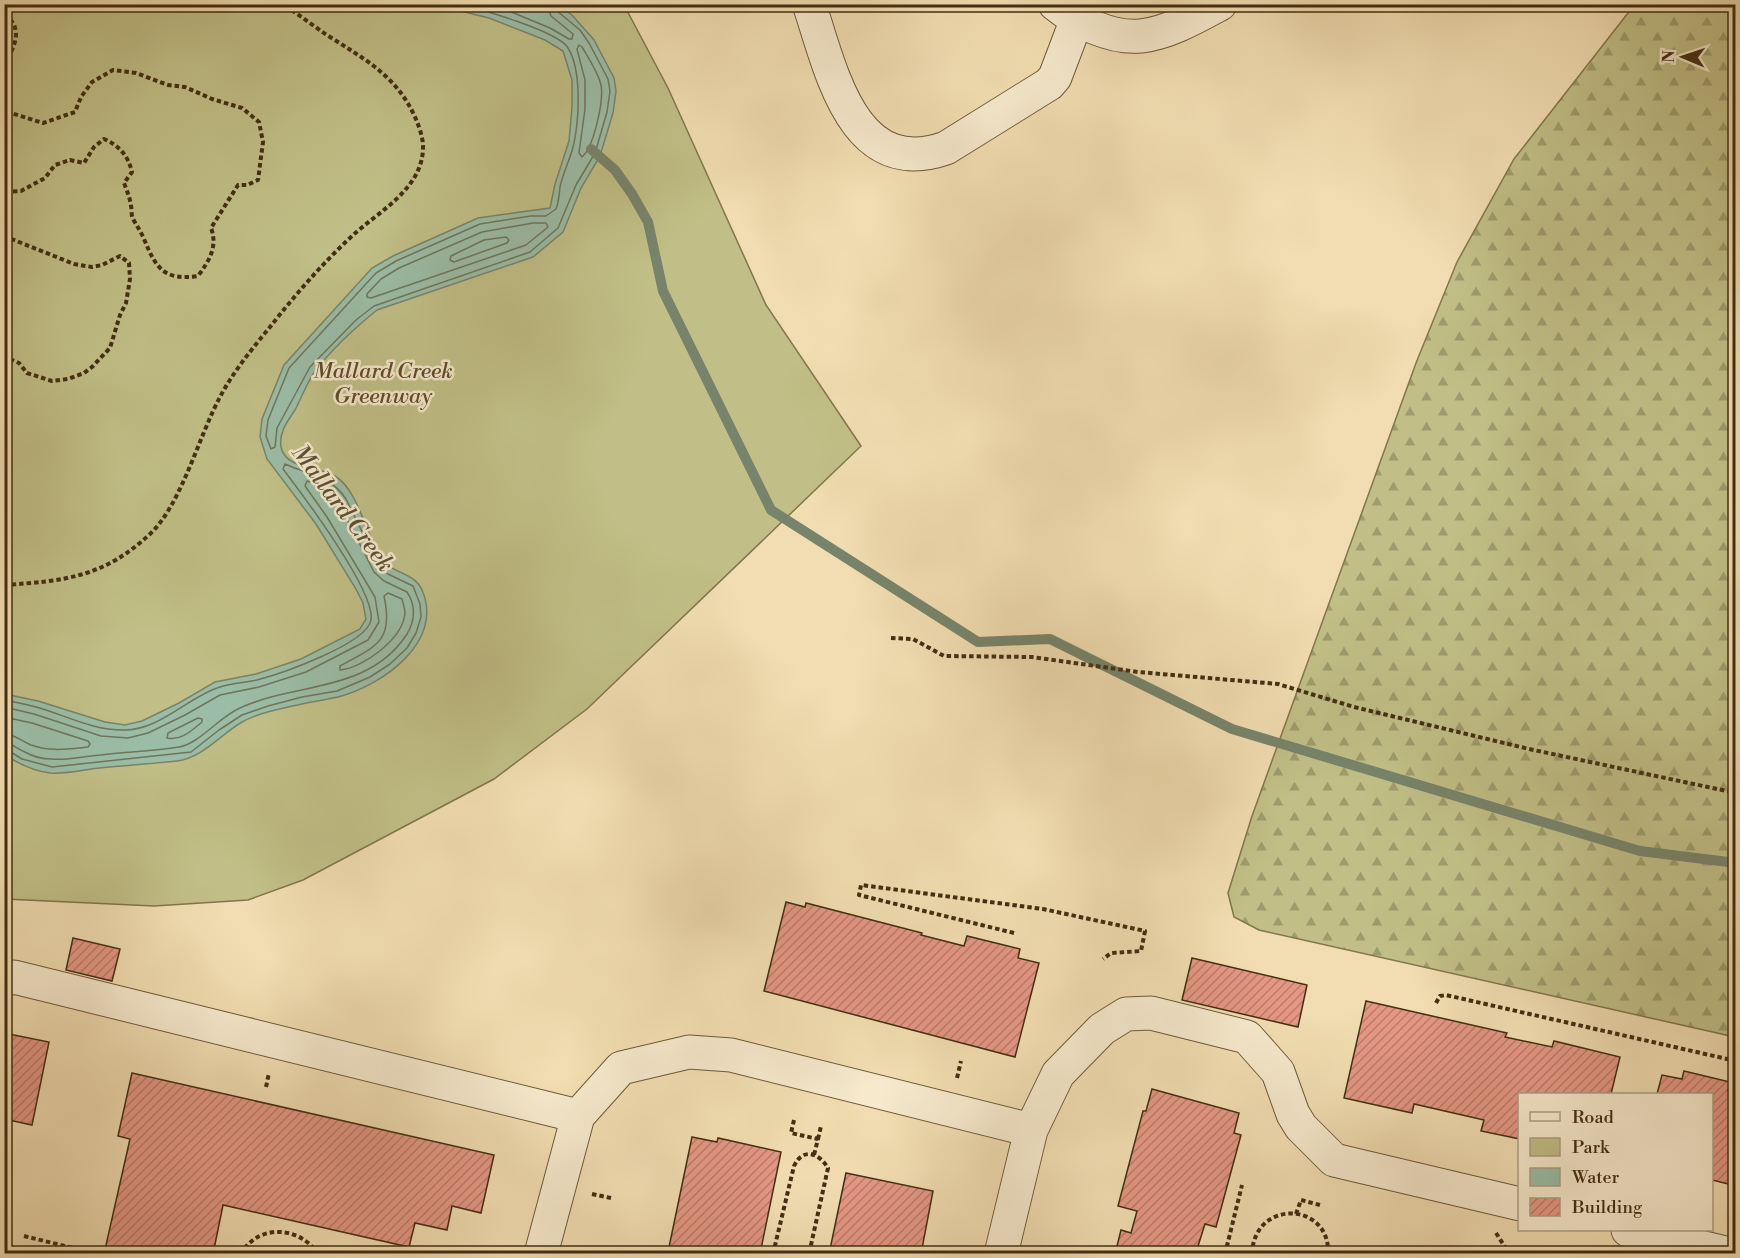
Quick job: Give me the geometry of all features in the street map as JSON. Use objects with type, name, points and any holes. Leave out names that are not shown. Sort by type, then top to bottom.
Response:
[{"type":"street","points":[[810,4],[835,81],[853,117],[873,141],[883,148],[919,154],[946,148],[1050,84],[1055,77],[1066,12],[1100,29],[1124,35],[1141,36],[1162,31],[1220,4]]},
{"type":"street","points":[[4,980],[14,977],[579,1116]]},
{"type":"street","points":[[1001,1254],[1031,1130],[1058,1074],[1102,1029],[1126,1014],[1151,1013],[1247,1037],[1278,1072],[1293,1114],[1301,1126],[1334,1160],[1518,1204]]},
{"type":"street","points":[[541,1254],[579,1116],[621,1068],[689,1052],[731,1054],[1031,1130]]},
{"type":"street","points":[[1632,1231],[1730,1254]]},
{"type":"path","points":[[4,585],[56,581],[107,566],[135,547],[159,526],[175,498],[220,396],[239,366],[322,265],[407,189],[416,176],[423,149],[422,137],[409,103],[398,87],[366,60],[282,4]]},
{"type":"path","points":[[4,15],[13,23],[16,46],[4,64]]},
{"type":"path","points":[[4,103],[11,113],[43,123],[75,112],[81,97],[92,82],[113,70],[136,73],[168,85],[185,87],[212,99],[242,108],[259,122],[263,142],[258,180],[247,185],[238,185],[212,228],[214,244],[212,255],[198,276],[184,278],[156,266],[132,218],[124,183],[132,172],[130,163],[113,143],[104,140],[94,147],[84,163],[70,160],[55,165],[45,178],[21,191],[4,192]]},
{"type":"path","points":[[4,75],[8,88],[4,94]]},
{"type":"path","points":[[4,236],[74,264],[92,267],[120,256],[129,263],[130,279],[126,303],[110,348],[84,373],[68,379],[52,381],[27,373],[19,363],[10,359],[4,360]]},
{"type":"path","points":[[891,638],[913,639],[944,656],[1032,657],[1138,672],[1278,684],[1354,707],[1412,721],[1736,794]]},
{"type":"path","points":[[1014,933],[859,895],[861,885],[1033,907],[1145,931],[1141,951],[1112,953],[1102,959]]},
{"type":"path","points":[[1436,1003],[1440,996],[1446,995],[1736,1061]]},
{"type":"path","points":[[794,1119],[791,1133],[818,1140]]},
{"type":"path","points":[[814,1155],[821,1126]]},
{"type":"path","points":[[772,1254],[794,1166],[797,1159],[804,1155],[814,1155],[823,1160],[828,1168],[809,1254]]},
{"type":"path","points":[[1225,1254],[1242,1185]]},
{"type":"path","points":[[1296,1214],[1300,1200],[1320,1205]]},
{"type":"path","points":[[1252,1254],[1253,1242],[1258,1231],[1266,1222],[1288,1213],[1311,1219],[1320,1227],[1326,1238],[1328,1254]]},
{"type":"path","points":[[240,1254],[249,1242],[262,1235],[276,1232],[304,1239],[317,1254]]},
{"type":"path","points":[[24,1236],[73,1248]]},
{"type":"green space","points":[[1635,4],[1735,5],[1735,1037],[1259,930],[1234,917],[1228,893],[1252,816],[1416,363],[1457,262],[1514,159]]},
{"type":"green space","name":"Mallard Creek Greenway","points":[[5,5],[624,5],[668,88],[766,305],[861,446],[587,709],[494,779],[303,880],[248,900],[154,906],[5,899]]},
{"type":"water","name":"Mallard Creek","points":[[436,5],[557,5],[572,15],[594,40],[614,78],[616,91],[613,113],[600,156],[581,188],[563,232],[533,257],[377,310],[345,338],[316,370],[282,432],[281,447],[289,460],[329,473],[343,482],[355,501],[383,561],[413,579],[422,590],[427,609],[425,627],[417,644],[390,672],[372,683],[338,697],[291,706],[252,717],[234,727],[203,751],[186,759],[55,773],[26,767],[5,755],[5,694],[38,701],[105,722],[125,725],[142,721],[215,682],[256,674],[301,659],[360,629],[366,619],[363,603],[356,589],[316,524],[267,459],[260,437],[262,419],[284,365],[372,268],[393,256],[478,218],[550,208],[569,141],[572,80],[563,51],[545,40],[489,18]]},
{"type":"building","points":[[786,902],[805,907],[806,903],[964,946],[967,936],[1020,949],[1018,958],[1039,963],[1015,1057],[764,991]]},
{"type":"building","points":[[73,938],[120,949],[112,981],[66,970]]},
{"type":"building","points":[[1192,958],[1307,985],[1298,1027],[1182,1000]]},
{"type":"building","points":[[1366,1001],[1507,1033],[1505,1037],[1552,1047],[1554,1041],[1620,1057],[1611,1093],[1518,1093],[1518,1139],[1481,1131],[1484,1120],[1414,1104],[1412,1113],[1344,1098]]},
{"type":"building","points":[[4,1033],[49,1042],[32,1125],[4,1119]]},
{"type":"building","points":[[1684,1071],[1730,1082],[1728,1091],[1736,1093],[1736,1186],[1713,1180],[1713,1093],[1657,1093],[1662,1075],[1682,1079]]},
{"type":"building","points":[[132,1073],[494,1155],[481,1213],[452,1206],[447,1230],[415,1223],[409,1247],[223,1205],[213,1254],[104,1254],[130,1139],[118,1136]]},
{"type":"building","points":[[1152,1089],[1239,1113],[1234,1133],[1241,1135],[1216,1227],[1205,1224],[1198,1246],[1211,1249],[1210,1254],[1115,1254],[1121,1230],[1131,1233],[1137,1211],[1118,1206],[1143,1111],[1146,1111]]},
{"type":"building","points":[[692,1137],[717,1142],[718,1138],[781,1152],[761,1249],[747,1246],[745,1254],[663,1254],[663,1251],[668,1252]]},
{"type":"building","points":[[846,1173],[933,1191],[921,1254],[829,1254]]},
{"type":"waterway","points":[[591,149],[615,170],[648,222],[663,291],[771,510],[978,642],[1050,639],[1232,729],[1640,851],[1736,863]]}]
